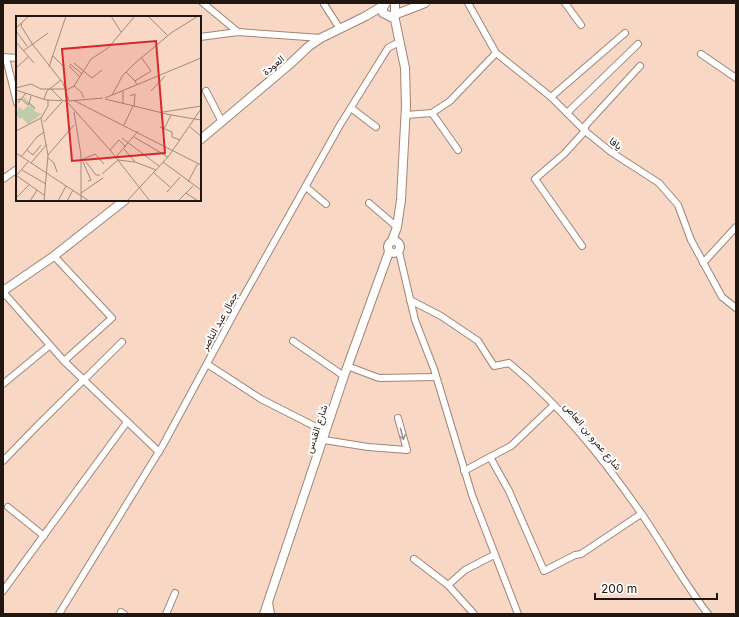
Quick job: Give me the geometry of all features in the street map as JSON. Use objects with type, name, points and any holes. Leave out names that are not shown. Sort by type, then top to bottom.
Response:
[{"type":"main road","points":[[385,4],[383,12],[406,10],[425,3]]},
{"type":"main road","name":"العودة","points":[[201,139],[321,38],[366,16],[385,4]]},
{"type":"main road","points":[[393,10],[405,68],[408,133],[406,175],[395,242]]},
{"type":"main road","name":"العودة","points":[[366,16],[393,10]]},
{"type":"main road","points":[[395,242],[403,172],[406,112]]},
{"type":"main road","points":[[3,291],[54,256],[124,201]]},
{"type":"main road","points":[[395,242],[400,247],[398,252],[394,254],[389,252],[388,245],[395,242]]},
{"type":"main road","name":"شارع القدس","points":[[264,614],[344,376],[389,252]]},
{"type":"street","points":[[203,3],[238,32]]},
{"type":"street","name":"يافا","points":[[468,3],[496,53],[551,97],[586,131],[611,152],[659,183],[678,205],[691,240],[722,298],[736,308]]},
{"type":"street","points":[[565,3],[581,25]]},
{"type":"street","points":[[324,4],[340,29]]},
{"type":"street","points":[[201,37],[238,32],[321,38]]},
{"type":"street","points":[[551,97],[626,33]]},
{"type":"street","name":"جمال عبد الناصر","points":[[59,614],[159,452],[351,108],[388,48],[399,42]]},
{"type":"street","points":[[567,113],[638,44]]},
{"type":"street","points":[[406,112],[432,113],[450,101],[496,53]]},
{"type":"street","points":[[701,54],[736,78]]},
{"type":"street","points":[[16,58],[5,57],[16,99]]},
{"type":"street","points":[[582,246],[535,179],[564,154],[586,131],[585,126],[640,66]]},
{"type":"street","points":[[206,91],[222,122]]},
{"type":"street","points":[[351,108],[376,127]]},
{"type":"street","points":[[432,113],[458,150]]},
{"type":"street","points":[[3,179],[16,170]]},
{"type":"street","points":[[306,187],[326,204]]},
{"type":"street","points":[[369,203],[397,227]]},
{"type":"street","points":[[703,263],[736,226]]},
{"type":"street","points":[[398,252],[415,320],[436,377],[464,471],[494,555],[518,614]]},
{"type":"street","points":[[54,256],[112,318],[64,361]]},
{"type":"street","points":[[3,291],[49,346],[159,452]]},
{"type":"street","name":"شارع عمرو بن العاص","points":[[410,300],[441,316],[478,341],[494,366],[509,362],[535,384],[577,428],[642,514],[708,614]]},
{"type":"street","points":[[3,462],[122,342]]},
{"type":"street","points":[[293,342],[344,376]]},
{"type":"street","points":[[3,384],[49,346]]},
{"type":"street","points":[[207,364],[261,399],[325,436],[368,447],[407,450],[398,418]]},
{"type":"street","points":[[348,366],[379,378],[436,377]]},
{"type":"street","points":[[464,471],[511,446],[554,405]]},
{"type":"street","points":[[3,591],[127,422]]},
{"type":"street","points":[[490,457],[508,491],[544,570],[575,555],[581,554],[642,514]]},
{"type":"street","points":[[8,507],[44,536]]},
{"type":"street","points":[[448,584],[465,570],[494,555]]},
{"type":"street","points":[[414,559],[448,584],[474,614]]},
{"type":"street","points":[[166,614],[175,594]]},
{"type":"street","points":[[268,600],[271,614]]}]
